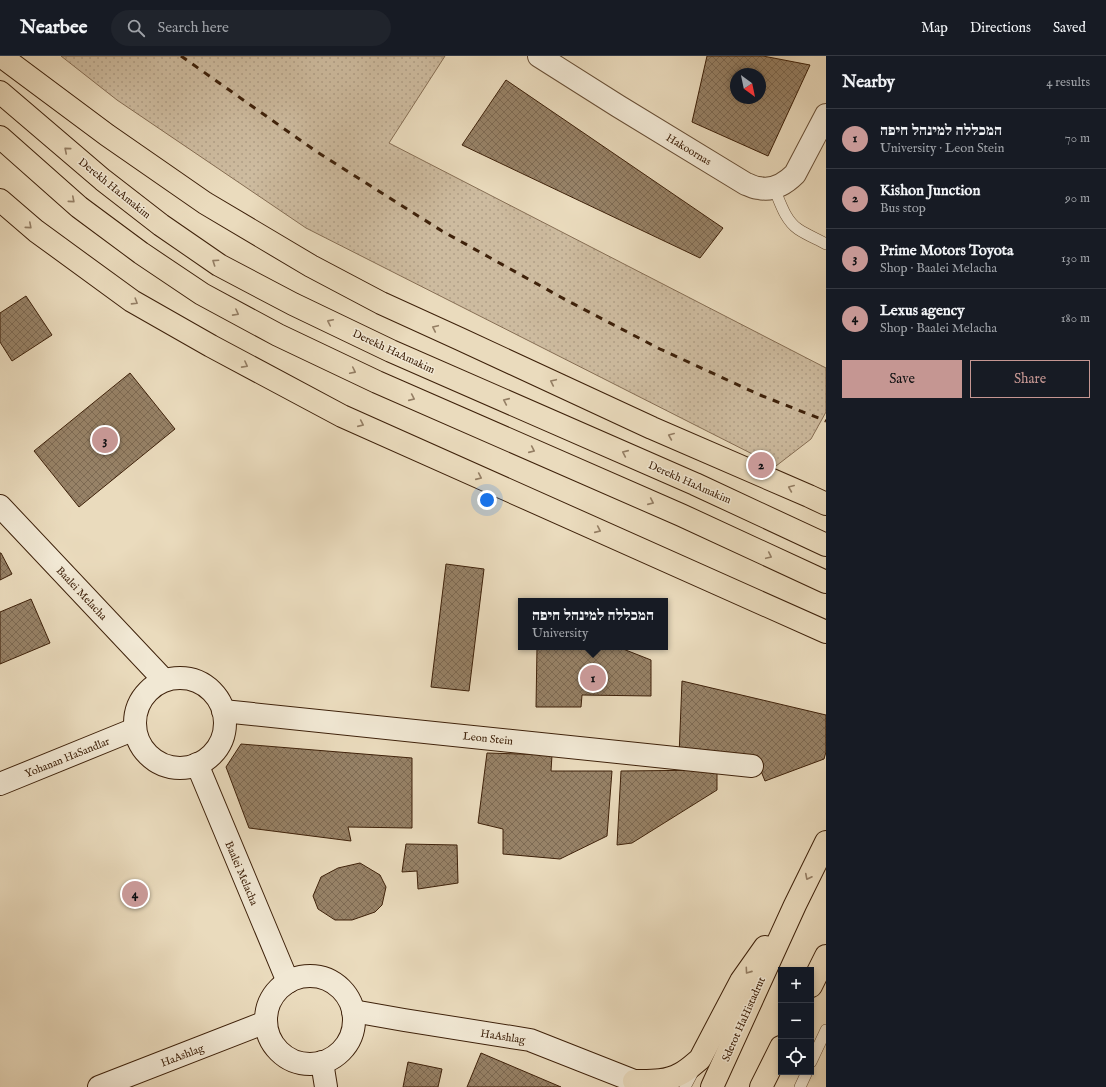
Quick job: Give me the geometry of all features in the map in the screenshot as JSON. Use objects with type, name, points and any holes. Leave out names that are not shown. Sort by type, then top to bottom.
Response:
[{"type":"highway","points":[[1,56],[107,135],[206,203],[311,266],[381,303],[652,428],[826,504]]},
{"type":"highway","name":"Derekh HaAmakim","points":[[0,92],[103,180],[161,225],[219,265],[293,304],[391,351],[694,484],[826,545]]},
{"type":"highway","points":[[0,138],[79,206],[142,253],[202,294],[278,335],[377,382],[681,515],[826,582]]},
{"type":"highway","points":[[0,200],[36,231],[132,301],[211,346],[335,412],[822,631]]},
{"type":"highway","name":"Sderot HaHistadrut","points":[[712,1087],[794,905],[826,842]]},
{"type":"highway","points":[[640,1084],[680,1075],[700,1059],[741,981],[794,905]]},
{"type":"highway","points":[[814,980],[826,956]]},
{"type":"highway","points":[[761,1087],[778,1053]]},
{"type":"street","name":"Hakoornas","points":[[539,56],[746,184],[759,188],[774,188]]},
{"type":"street","points":[[774,188],[786,182],[795,174],[826,114]]},
{"type":"street","name":"Baalei Melacha","points":[[0,506],[164,680]]},
{"type":"street","points":[[179,678],[194,680],[207,687],[217,697],[223,711],[225,724],[223,736],[217,748],[208,757],[197,764],[184,768],[170,767],[158,762],[147,753],[139,742],[135,729],[135,714],[141,700],[151,688],[164,680],[179,678]]},
{"type":"street","name":"Leon Stein","points":[[223,711],[752,766]]},
{"type":"street","name":"Yohanan HaSandlar","points":[[0,784],[135,729]]},
{"type":"street","name":"Baalei Melacha","points":[[197,764],[288,982]]},
{"type":"street","points":[[314,976],[328,980],[340,987],[348,998],[353,1011],[354,1024],[350,1037],[344,1048],[334,1057],[322,1062],[309,1064],[296,1062],[284,1056],[275,1047],[268,1035],[266,1022],[267,1010],[271,999],[278,989],[288,982],[301,977],[314,976]]},
{"type":"street","name":"HaAshlag","points":[[353,1011],[530,1040],[640,1084]]},
{"type":"street","name":"HaAshlag","points":[[99,1087],[266,1022]]},
{"type":"street","points":[[322,1062],[326,1087]]},
{"type":"lane","points":[[774,188],[788,219],[797,228],[826,244]]},
{"type":"lane","points":[[814,1056],[826,1030]]},
{"type":"lane","points":[[685,1087],[700,1059]]},
{"type":"lane","points":[[800,1087],[805,1075]]},
{"type":"shaded area","points":[[61,56],[445,56],[389,143],[826,368],[826,412],[811,439],[776,466],[306,228],[117,100]]},
{"type":"building","points":[[707,56],[763,56],[810,65],[768,156],[692,122]]},
{"type":"building","points":[[506,80],[723,228],[700,258],[462,145]]},
{"type":"building","points":[[26,296],[52,335],[12,361],[0,342],[0,313]]},
{"type":"building","points":[[130,373],[175,429],[79,507],[34,451]]},
{"type":"building","points":[[0,553],[12,574],[0,580]]},
{"type":"building","points":[[446,564],[484,569],[469,691],[431,687]]},
{"type":"building","points":[[31,599],[50,643],[0,664],[0,612]]},
{"type":"building","points":[[537,650],[626,650],[651,660],[651,696],[582,695],[581,707],[536,707]]},
{"type":"building","points":[[682,681],[826,715],[826,752],[824,759],[765,781],[757,761],[679,756]]},
{"type":"building","points":[[241,744],[412,758],[412,828],[348,827],[351,841],[249,828],[226,767]]},
{"type":"building","points":[[487,753],[552,755],[551,771],[612,771],[607,836],[560,859],[503,854],[503,829],[478,823]]},
{"type":"building","points":[[717,770],[717,790],[632,843],[617,845],[621,771]]},
{"type":"building","points":[[406,844],[457,845],[458,883],[418,889],[417,871],[402,872]]},
{"type":"building","points":[[360,863],[380,875],[386,887],[382,905],[375,912],[352,920],[335,920],[318,909],[313,896],[321,877],[338,868]]},
{"type":"building","points":[[481,1053],[561,1087],[467,1087]]},
{"type":"building","points":[[408,1062],[442,1069],[438,1087],[403,1087]]},
{"type":"railway","points":[[181,56],[317,152],[442,231],[566,300],[660,349],[760,395],[826,421]]},
{"type":"place","name":"Prime Motors Toyota","points":[[105,440]]},
{"type":"place","name":"Kishon Junction","points":[[761,465]]},
{"type":"place","name":"המכללה למינהל חיפה","points":[[593,678]]},
{"type":"place","name":"Lexus agency","points":[[135,894]]}]
